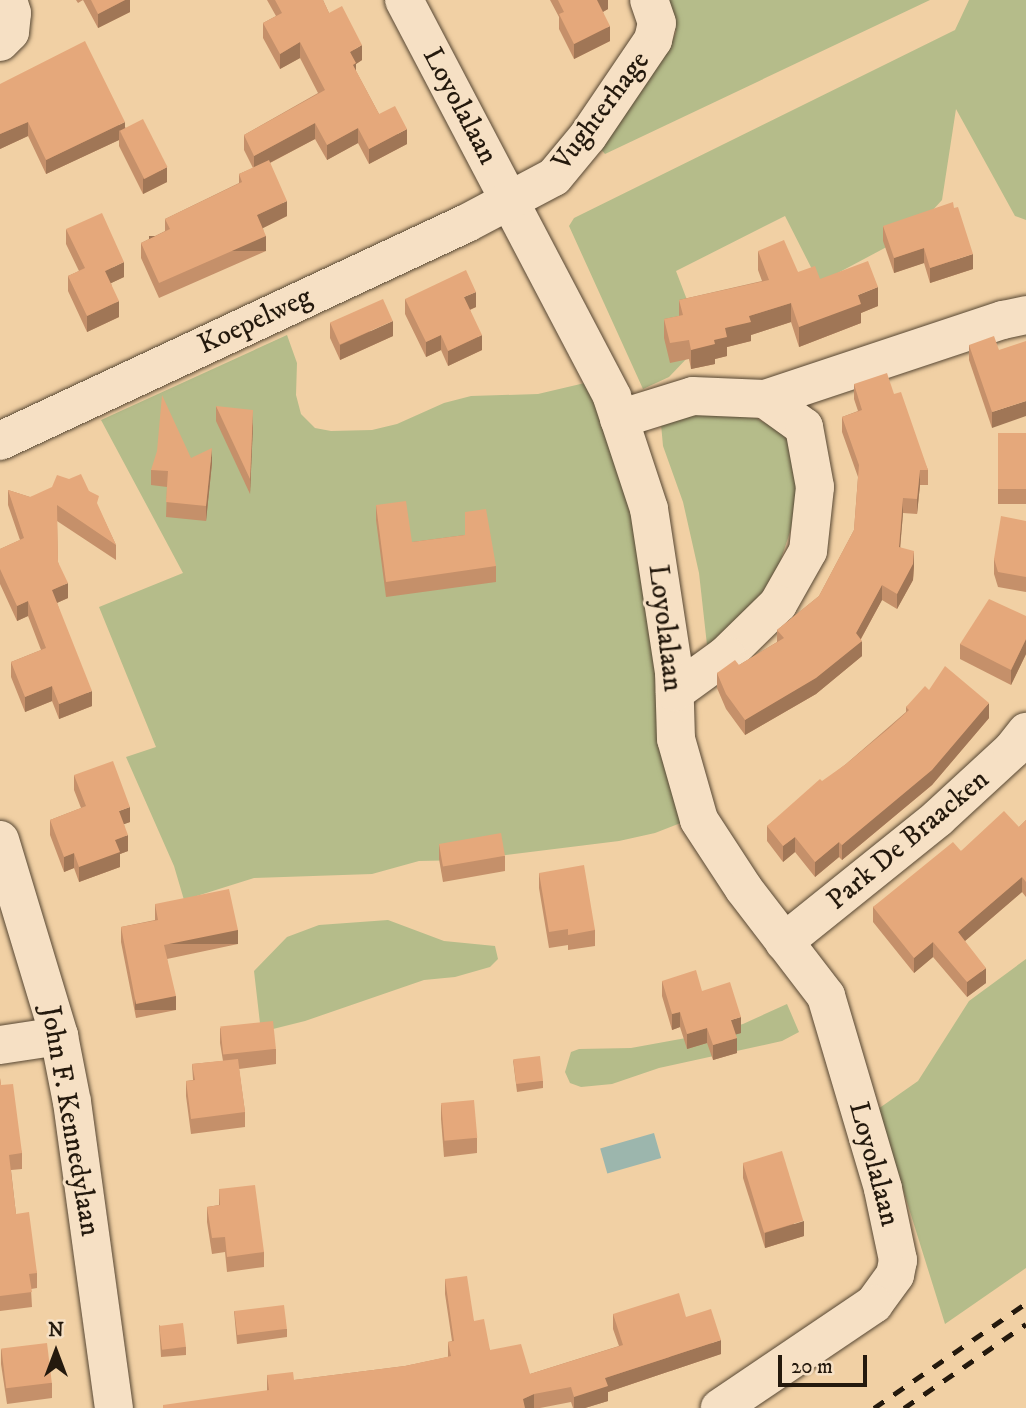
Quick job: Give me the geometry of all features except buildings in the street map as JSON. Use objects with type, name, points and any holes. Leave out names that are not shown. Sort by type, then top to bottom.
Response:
[{"type":"street","points":[[0,42],[10,32],[12,13],[8,0]]},
{"type":"street","name":"Loyolalaan","points":[[404,0],[612,397],[649,509],[668,622],[675,692],[676,739],[699,820],[744,889],[826,996],[883,1189],[898,1260],[895,1275],[874,1304],[720,1408]]},
{"type":"street","name":"Vughterhage","points":[[510,200],[554,177],[588,136],[653,40],[657,23],[649,0]]},
{"type":"street","name":"Koepelweg","points":[[0,441],[467,223],[510,200]]},
{"type":"street","points":[[619,419],[693,396],[765,399],[1003,320],[1026,315]]},
{"type":"street","points":[[675,692],[726,655],[778,604],[808,551],[815,487],[804,427],[765,399]]},
{"type":"street","name":"Park De Braacken","points":[[784,942],[938,818],[1012,750],[1026,732]]},
{"type":"street","name":"John F. Kennedylaan","points":[[0,840],[32,938],[59,1035],[72,1102],[114,1408]]},
{"type":"street","points":[[0,1045],[59,1035]]},
{"type":"green space","points":[[667,0],[930,0],[605,154],[599,147],[668,51],[676,32]]},
{"type":"green space","points":[[969,0],[1026,0],[1026,220],[1015,216],[956,109],[942,200],[911,234],[819,283],[785,216],[676,271],[692,313],[691,354],[669,377],[643,389],[569,226],[574,218],[955,30]]},
{"type":"green space","points":[[287,335],[297,363],[296,395],[301,414],[315,428],[331,431],[372,430],[397,424],[444,403],[471,396],[538,394],[589,382],[627,469],[691,819],[655,833],[619,841],[466,860],[419,861],[372,874],[254,878],[184,900],[174,866],[126,757],[156,747],[99,607],[183,573],[101,420]]},
{"type":"green space","points":[[676,410],[756,418],[781,432],[793,446],[800,476],[794,520],[780,562],[761,595],[724,633],[707,645],[699,573],[683,502],[663,446],[661,424]]},
{"type":"green space","points":[[388,920],[444,941],[495,946],[498,959],[490,967],[455,977],[424,980],[305,1021],[261,1032],[254,971],[287,937],[319,925]]},
{"type":"green space","points":[[1026,959],[1026,1268],[945,1324],[878,1109],[918,1081],[969,1001]]},
{"type":"green space","points":[[787,1004],[799,1032],[782,1041],[659,1068],[612,1084],[581,1087],[570,1083],[565,1072],[571,1052],[579,1049],[631,1048],[708,1034],[743,1024]]},
{"type":"water","points":[[654,1133],[661,1158],[607,1173],[600,1148]]},
{"type":"railway","points":[[874,1408],[1026,1303]]},
{"type":"railway","points":[[904,1408],[1026,1324]]}]
